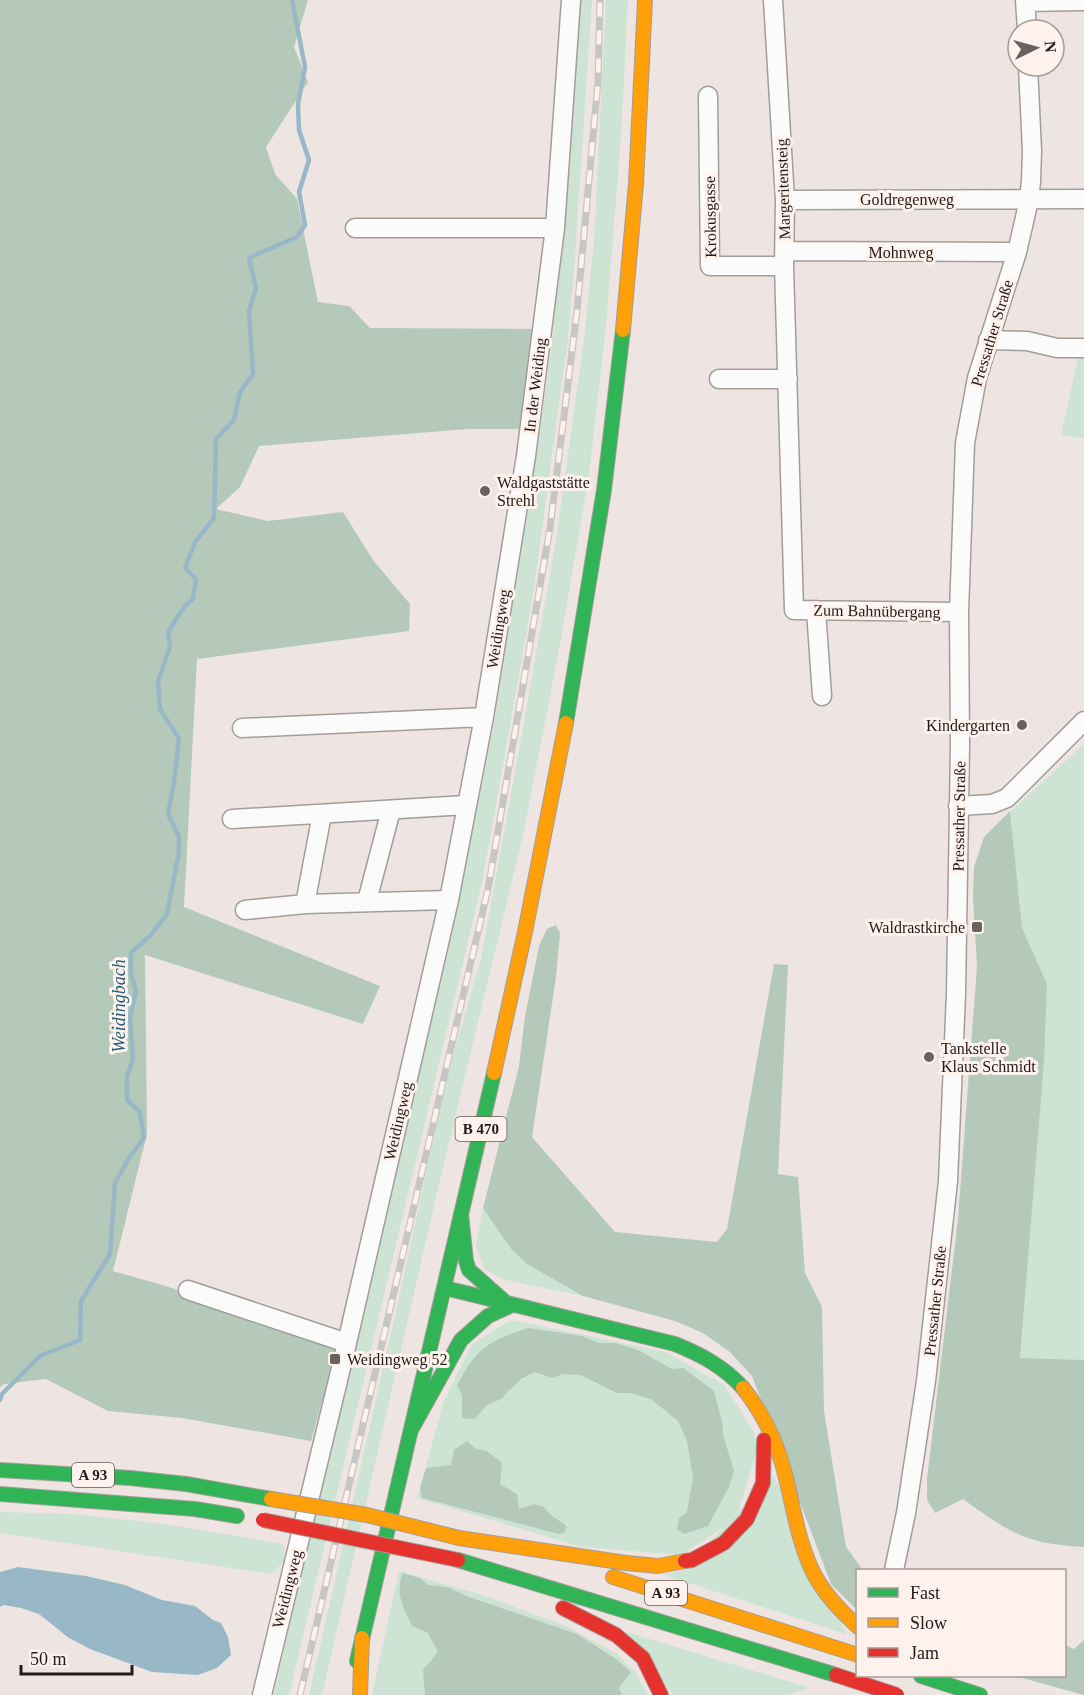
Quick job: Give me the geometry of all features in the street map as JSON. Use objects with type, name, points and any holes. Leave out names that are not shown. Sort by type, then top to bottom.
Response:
[{"type":"main road","name":"B 470","points":[[349,1695],[445,1288],[538,866],[563,737],[604,490],[622,345],[636,185],[645,0]]},
{"type":"main road","points":[[461,1214],[466,1262],[469,1270],[510,1306]]},
{"type":"main road","points":[[445,1288],[510,1306],[660,1339],[701,1354],[725,1370],[744,1388],[761,1415],[780,1456],[803,1549],[821,1587],[856,1625]]},
{"type":"main road","points":[[411,1430],[461,1340],[488,1316],[510,1306]]},
{"type":"main road","points":[[489,1544],[658,1566],[692,1560],[724,1543],[747,1519],[763,1484],[765,1449],[761,1415]]},
{"type":"main road","name":"A 93","points":[[0,1470],[186,1484],[367,1515],[489,1544],[648,1587],[856,1654]]},
{"type":"main road","name":"A 93","points":[[0,1494],[195,1509],[263,1520],[458,1560],[897,1695]]},
{"type":"main road","points":[[498,1573],[616,1635],[643,1658],[662,1695]]},
{"type":"main road","points":[[360,1695],[362,1638]]},
{"type":"main road","points":[[930,1677],[980,1695]]},
{"type":"street","name":"In der Weiding","points":[[512,541],[526,456],[555,228],[571,0]]},
{"type":"street","name":"Margeritensteig","points":[[773,0],[785,200],[794,610]]},
{"type":"street","points":[[1026,18],[1025,1],[1084,2]]},
{"type":"street","name":"Pressather Straße","points":[[894,1569],[906,1513],[927,1382],[948,1181],[956,994],[959,612],[965,443],[977,378],[1017,252],[1029,200],[1032,151],[1029,78]]},
{"type":"street","name":"Krokusgasse","points":[[708,96],[710,266],[785,259]]},
{"type":"street","name":"Goldregenweg","points":[[785,200],[1084,199]]},
{"type":"street","points":[[355,228],[555,228]]},
{"type":"street","name":"Mohnweg","points":[[785,259],[1017,252]]},
{"type":"street","points":[[988,339],[1027,341],[1057,348],[1084,348]]},
{"type":"street","points":[[719,380],[788,379]]},
{"type":"street","name":"Weidingweg","points":[[262,1695],[347,1343],[449,900],[484,717],[512,541]]},
{"type":"street","name":"Zum Bahnübergang","points":[[794,610],[959,612]]},
{"type":"street","points":[[816,610],[822,696]]},
{"type":"street","points":[[242,728],[484,717]]},
{"type":"street","points":[[958,806],[992,804],[1007,798],[1084,721]]},
{"type":"street","points":[[232,819],[466,806]]},
{"type":"street","points":[[367,901],[391,810]]},
{"type":"street","points":[[305,904],[322,814]]},
{"type":"street","points":[[245,910],[305,904],[449,900]]},
{"type":"street","points":[[188,1290],[347,1343]]},
{"type":"street","points":[[868,1695],[873,1677]]},
{"type":"green space","points":[[0,0],[308,0],[294,47],[308,82],[266,147],[275,174],[297,199],[318,302],[349,306],[370,328],[537,329],[521,429],[468,429],[259,446],[240,487],[216,509],[268,521],[343,512],[373,560],[410,604],[409,631],[197,659],[184,907],[380,986],[363,1024],[145,955],[147,1134],[113,1271],[169,1287],[337,1348],[311,1441],[182,1418],[108,1411],[46,1379],[4,1384],[0,1387]]},
{"type":"green space","points":[[575,0],[592,0],[568,338],[533,595],[483,878],[289,1695],[274,1695],[357,1323],[459,896],[493,730],[554,325]]},
{"type":"green space","points":[[606,0],[628,0],[621,137],[606,326],[589,474],[561,639],[524,831],[439,1184],[322,1695],[309,1695],[447,1076],[481,959],[556,540],[584,340],[594,241]]},
{"type":"green space","points":[[1084,357],[1084,438],[1061,435],[1078,358]]},
{"type":"green space","points":[[1084,744],[1084,1360],[1020,1359],[1044,1062],[1047,984],[1022,928],[1010,812]]},
{"type":"green space","points":[[1010,811],[1022,928],[1047,984],[1044,1062],[1020,1358],[1084,1360],[1084,1547],[1047,1543],[1020,1535],[1000,1525],[963,1499],[935,1513],[927,1500],[927,1479],[958,1219],[977,966],[973,898],[974,867],[984,837]]},
{"type":"green space","points":[[556,925],[560,933],[556,977],[532,1137],[615,1232],[717,1242],[727,1229],[774,964],[788,965],[778,1174],[798,1177],[805,1273],[822,1307],[824,1411],[846,1547],[862,1569],[856,1569],[856,1609],[831,1584],[752,1376],[730,1352],[703,1333],[675,1321],[583,1296],[527,1264],[511,1249],[483,1208],[519,1066],[525,1016],[539,946],[547,929]]},
{"type":"green space","points":[[483,1208],[511,1249],[527,1264],[583,1296],[505,1280],[484,1269],[476,1246]]},
{"type":"green space","points":[[511,1320],[666,1352],[724,1385],[754,1432],[757,1450],[736,1519],[681,1555],[582,1547],[417,1498],[444,1401],[472,1344]]},
{"type":"green space","points":[[528,1328],[582,1336],[599,1343],[615,1343],[638,1350],[672,1369],[683,1368],[714,1391],[734,1471],[729,1487],[708,1526],[684,1534],[677,1529],[679,1518],[687,1512],[693,1478],[687,1441],[678,1421],[651,1399],[630,1393],[617,1393],[581,1375],[563,1374],[552,1378],[535,1372],[521,1379],[503,1398],[487,1405],[475,1419],[462,1418],[462,1395],[457,1386],[471,1363],[493,1342]]},
{"type":"green space","points":[[467,1441],[476,1449],[487,1451],[502,1463],[500,1484],[517,1494],[519,1509],[535,1504],[544,1507],[552,1516],[567,1526],[565,1532],[559,1534],[422,1498],[420,1488],[426,1468],[451,1465],[454,1450]]},
{"type":"green space","points":[[774,1476],[846,1634],[661,1574],[681,1571]]},
{"type":"green space","points":[[0,1512],[73,1514],[165,1524],[284,1544],[285,1561],[271,1574],[0,1533]]},
{"type":"green space","points":[[399,1571],[483,1595],[568,1627],[617,1654],[635,1672],[648,1695],[372,1695]]},
{"type":"green space","points":[[402,1573],[420,1578],[428,1585],[447,1587],[469,1597],[577,1634],[616,1659],[631,1672],[619,1688],[622,1695],[425,1695],[423,1670],[438,1652],[428,1633],[412,1626],[405,1612],[400,1595]]},
{"type":"green space","points":[[627,1632],[810,1688],[788,1695],[673,1695]]},
{"type":"green space","points":[[1084,1640],[1084,1695],[1019,1677],[1066,1677],[1066,1645],[1074,1649]]},
{"type":"water","points":[[18,1567],[86,1576],[125,1585],[162,1600],[195,1606],[213,1620],[221,1623],[228,1637],[231,1655],[217,1668],[198,1675],[152,1672],[90,1649],[69,1638],[39,1614],[21,1608],[4,1605],[0,1607],[0,1572]]},
{"type":"waterway","name":"Weidingbach","points":[[0,1400],[2,1394],[40,1356],[80,1340],[81,1301],[110,1254],[115,1183],[144,1138],[140,1112],[127,1100],[127,1076],[133,1059],[130,1017],[136,991],[131,974],[131,953],[151,935],[167,914],[179,852],[179,837],[168,814],[179,739],[160,709],[158,681],[170,647],[168,632],[184,607],[193,599],[196,579],[185,568],[195,542],[214,518],[216,439],[234,420],[240,392],[253,374],[249,311],[256,288],[249,258],[297,237],[305,225],[299,192],[309,160],[299,130],[298,104],[305,67],[292,0]]},
{"type":"railway","points":[[300,1695],[488,889],[550,528],[577,311],[598,82],[600,0]]},
{"type":"traffic: fast","points":[[566,723],[604,490],[623,330]]},
{"type":"traffic: fast","points":[[357,1661],[494,1073]]},
{"type":"traffic: fast","points":[[461,1214],[469,1270],[504,1301]]},
{"type":"traffic: fast","points":[[445,1288],[675,1344],[712,1362],[743,1388]]},
{"type":"traffic: fast","points":[[411,1430],[461,1340],[488,1316],[510,1306]]},
{"type":"traffic: fast","points":[[0,1470],[130,1478],[186,1484],[271,1499]]},
{"type":"traffic: fast","points":[[0,1494],[195,1509],[237,1516]]},
{"type":"traffic: fast","points":[[458,1560],[836,1675]]},
{"type":"traffic: fast","points":[[924,1677],[980,1695]]},
{"type":"traffic: slow","points":[[623,330],[636,184],[645,0]]},
{"type":"traffic: slow","points":[[494,1073],[525,932],[566,723]]},
{"type":"traffic: slow","points":[[743,1388],[763,1418],[778,1451],[799,1535],[812,1570],[838,1608],[856,1625]]},
{"type":"traffic: slow","points":[[271,1499],[367,1515],[459,1538]]},
{"type":"traffic: slow","points":[[459,1538],[626,1563],[658,1566],[685,1561]]},
{"type":"traffic: slow","points":[[613,1577],[856,1654]]},
{"type":"traffic: slow","points":[[360,1695],[362,1638]]},
{"type":"traffic: jam","points":[[685,1561],[692,1560],[724,1543],[747,1519],[763,1483],[764,1440]]},
{"type":"traffic: jam","points":[[263,1520],[458,1560]]},
{"type":"traffic: jam","points":[[563,1608],[616,1635],[643,1658],[661,1695]]},
{"type":"traffic: jam","points":[[836,1675],[897,1695]]},
{"type":"place","name":"Waldgaststätte Strehl","points":[[485,491]]},
{"type":"place","name":"Kindergarten","points":[[1022,725]]},
{"type":"place","name":"Waldrastkirche","points":[[977,927]]},
{"type":"place","name":"Tankstelle Klaus Schmidt","points":[[929,1057]]},
{"type":"place","name":"Weidingweg 52","points":[[335,1359]]}]
